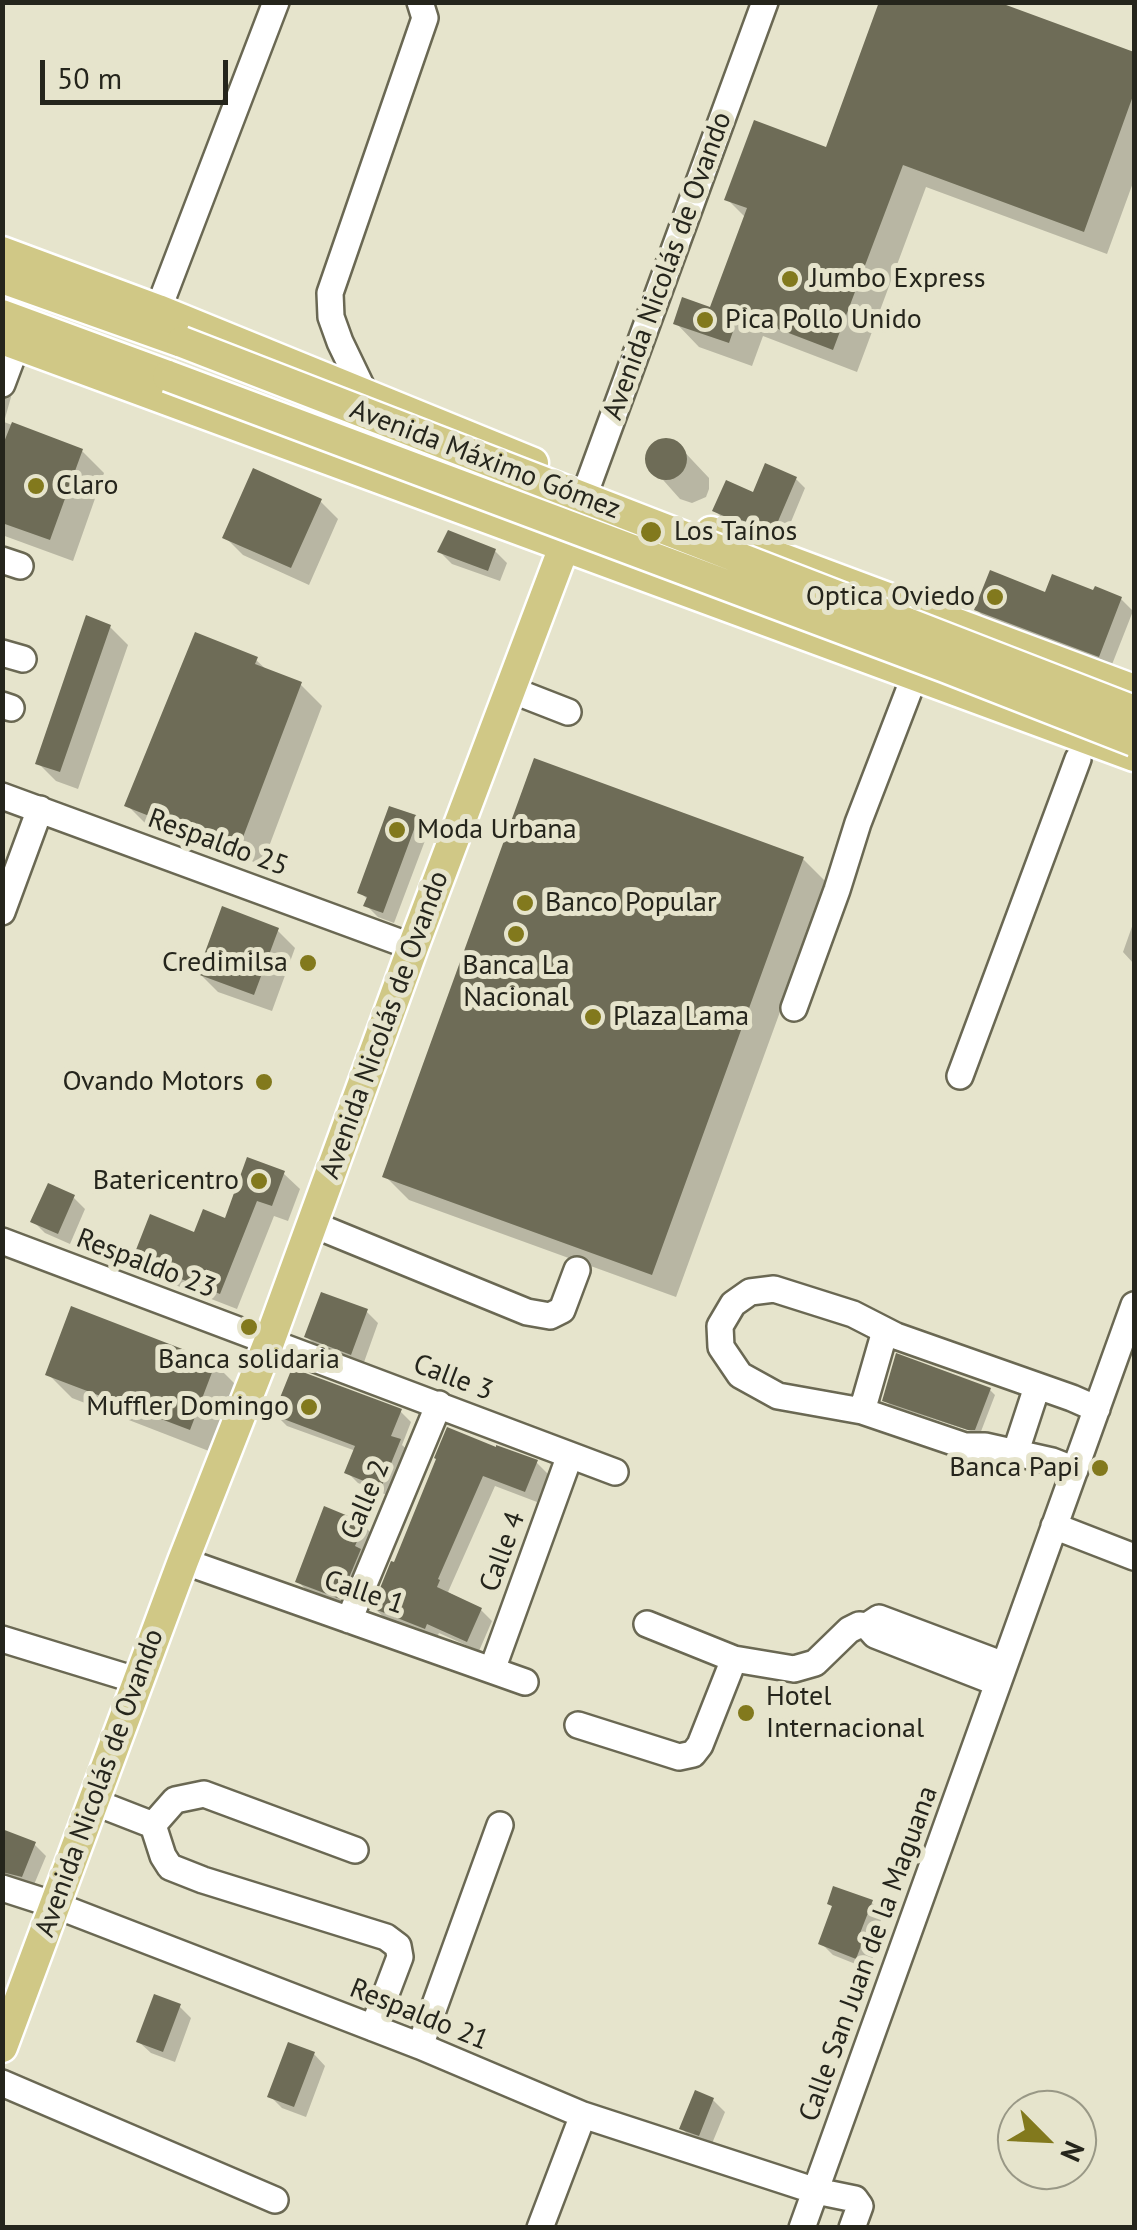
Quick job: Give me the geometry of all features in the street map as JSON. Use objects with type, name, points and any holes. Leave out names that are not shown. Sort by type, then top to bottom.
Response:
[{"type":"main road","points":[[2,252],[158,310],[588,485],[1134,690]]},
{"type":"main road","name":"Avenida Máximo Gómez","points":[[2,278],[182,342],[1134,711]]},
{"type":"main road","name":"Avenida Máximo Gómez","points":[[2,316],[890,646],[1134,741]]},
{"type":"main road","points":[[10,342],[1134,756]]},
{"type":"main road","name":"Avenida Nicolás de Ovando","points":[[2,2047],[588,485]]},
{"type":"street","points":[[158,310],[276,2]]},
{"type":"street","points":[[365,394],[331,317],[330,292],[425,18],[420,2]]},
{"type":"street","name":"Avenida Nicolás de Ovando","points":[[588,485],[765,2]]},
{"type":"street","points":[[2,384],[10,342]]},
{"type":"street","points":[[794,1008],[858,823],[915,675]]},
{"type":"street","points":[[509,689],[568,712]]},
{"type":"street","points":[[960,1076],[1078,759]]},
{"type":"street","name":"Respaldo 25","points":[[2,796],[412,947]]},
{"type":"street","points":[[2,912],[40,810]]},
{"type":"street","points":[[312,1224],[527,1312],[550,1316],[562,1310],[577,1270]]},
{"type":"street","name":"Respaldo 23","points":[[2,1242],[269,1342]]},
{"type":"street","points":[[1075,1470],[986,1446],[965,1446],[862,1411],[778,1396],[740,1375],[721,1347],[720,1326],[733,1304],[750,1292],[774,1289],[853,1314],[885,1330],[1096,1408]]},
{"type":"street","name":"Calle San Juan de la Maguana","points":[[802,2228],[1096,1408],[1126,1356],[1134,1305]]},
{"type":"street","points":[[862,1411],[885,1330]]},
{"type":"street","name":"Calle 3","points":[[269,1342],[615,1472]]},
{"type":"street","points":[[1015,1454],[1038,1387]]},
{"type":"street","name":"Calle 2","points":[[348,1620],[439,1404]]},
{"type":"street","name":"Calle 4","points":[[492,1670],[570,1455]]},
{"type":"street","points":[[1054,1526],[1134,1557]]},
{"type":"street","name":"Calle 1","points":[[183,1562],[525,1682]]},
{"type":"street","points":[[647,1624],[734,1659],[794,1669],[815,1663],[849,1630],[868,1626],[880,1618],[1001,1674]]},
{"type":"street","points":[[2,1639],[138,1681]]},
{"type":"street","points":[[578,1725],[678,1757],[693,1754],[734,1659]]},
{"type":"street","points":[[153,1825],[175,1800],[204,1794],[355,1850]]},
{"type":"street","points":[[94,1802],[153,1825]]},
{"type":"street","points":[[153,1825],[170,1867],[386,1937],[398,1946],[400,1957],[373,2028]]},
{"type":"street","points":[[420,2046],[500,1825]]},
{"type":"street","name":"Respaldo 21","points":[[2,1888],[420,2046],[584,2115],[855,2199],[860,2206],[852,2228]]},
{"type":"street","points":[[2,2083],[275,2200]]},
{"type":"street","points":[[540,2228],[584,2115]]},
{"type":"building","points":[[879,2],[998,2],[1134,52],[1134,93],[1084,232],[903,165],[833,350],[739,314],[729,343],[673,324],[682,297],[710,307],[747,208],[724,200],[754,120],[826,147]]},
{"type":"building","name":"Claro","points":[[12,422],[83,449],[50,540],[2,523],[2,447]]},
{"type":"building","points":[[666,438],[681,444],[687,459],[681,474],[666,480],[651,474],[645,459],[651,444]]},
{"type":"building","points":[[765,463],[797,477],[773,533],[712,511],[726,480],[753,492]]},
{"type":"building","points":[[253,468],[322,499],[291,568],[222,538]]},
{"type":"building","points":[[448,530],[496,549],[488,571],[437,552]]},
{"type":"building","points":[[990,570],[1045,592],[1052,574],[1122,597],[1099,657],[974,610]]},
{"type":"building","points":[[86,615],[111,625],[60,772],[35,764]]},
{"type":"building","points":[[195,632],[258,657],[255,664],[302,682],[240,845],[189,826],[187,831],[124,806]]},
{"type":"building","name":"Plaza Lama","points":[[534,758],[804,857],[652,1275],[382,1177]]},
{"type":"building","points":[[389,806],[419,816],[383,913],[363,906],[367,897],[357,893]]},
{"type":"building","points":[[222,906],[279,928],[254,995],[197,974]]},
{"type":"building","points":[[247,1157],[285,1171],[272,1206],[257,1201],[220,1294],[132,1260],[150,1214],[194,1232],[203,1209],[225,1218]]},
{"type":"building","points":[[48,1183],[75,1195],[58,1234],[30,1222]]},
{"type":"building","points":[[321,1292],[368,1309],[351,1355],[304,1337]]},
{"type":"building","points":[[71,1306],[216,1362],[190,1430],[45,1375]]},
{"type":"building","points":[[896,1353],[991,1388],[975,1430],[882,1401]]},
{"type":"building","points":[[292,1368],[402,1409],[391,1436],[401,1439],[381,1488],[344,1473],[355,1446],[273,1415]]},
{"type":"building","points":[[447,1427],[538,1460],[525,1492],[483,1476],[438,1579],[437,1587],[482,1608],[467,1642],[427,1624],[425,1629],[372,1608]]},
{"type":"building","points":[[324,1506],[365,1523],[355,1546],[361,1549],[340,1599],[295,1582]]},
{"type":"building","points":[[2,1829],[36,1842],[22,1877],[2,1872]]},
{"type":"building","points":[[833,1886],[873,1900],[859,1936],[864,1938],[856,1959],[818,1944],[832,1906],[827,1904]]},
{"type":"building","points":[[154,1994],[181,2004],[163,2052],[136,2042]]},
{"type":"building","points":[[288,2042],[315,2052],[294,2107],[267,2097]]},
{"type":"building","points":[[695,2090],[714,2098],[699,2136],[679,2129]]},
{"type":"place","name":"Jumbo Express","points":[[790,279]]},
{"type":"place","name":"Pica Pollo Unido","points":[[705,320]]},
{"type":"place","name":"Claro","points":[[36,486]]},
{"type":"place","name":"Los Taínos","points":[[651,532]]},
{"type":"place","name":"Optica Oviedo","points":[[995,597]]},
{"type":"place","name":"Moda Urbana","points":[[397,830]]},
{"type":"place","name":"Banco Popular","points":[[525,903]]},
{"type":"place","name":"Banca La Nacional","points":[[516,934]]},
{"type":"place","name":"Credimilsa","points":[[308,963]]},
{"type":"place","name":"Plaza Lama","points":[[593,1017]]},
{"type":"place","name":"Ovando Motors","points":[[264,1082]]},
{"type":"place","name":"Batericentro","points":[[259,1181]]},
{"type":"place","name":"Banca solidaria","points":[[249,1327]]},
{"type":"place","name":"Muffler Domingo","points":[[309,1407]]},
{"type":"place","name":"Banca Papi","points":[[1100,1468]]},
{"type":"place","name":"Hotel Internacional","points":[[746,1713]]}]
